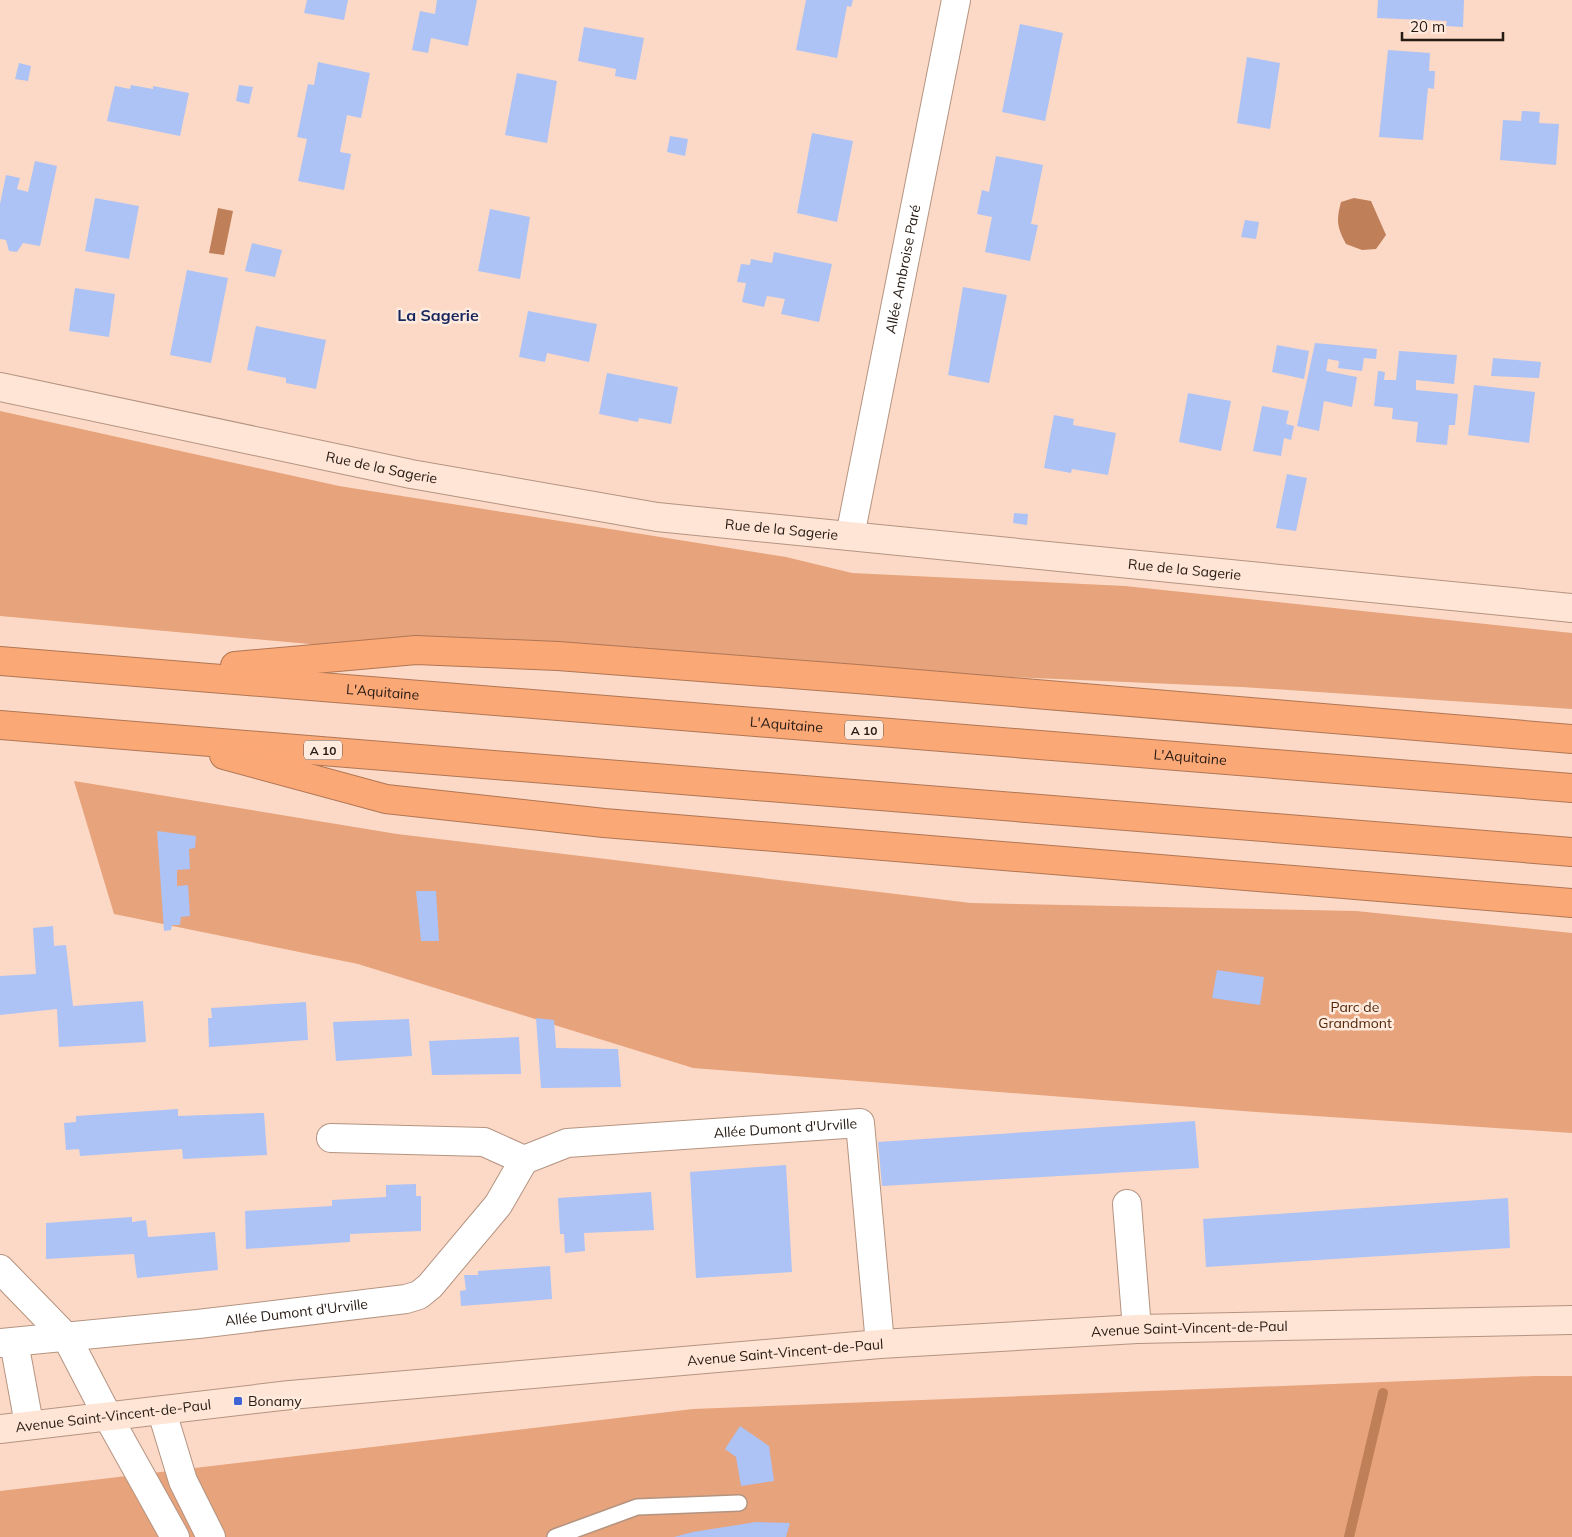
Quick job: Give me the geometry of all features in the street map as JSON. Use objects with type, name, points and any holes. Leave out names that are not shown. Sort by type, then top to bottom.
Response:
[{"type":"highway","points":[[156,673],[416,650],[558,656],[857,678],[1572,739]]},
{"type":"highway","name":"L'Aquitaine","points":[[0,661],[1572,788]]},
{"type":"highway","name":"A 10","points":[[0,725],[1572,852]]},
{"type":"highway","points":[[158,737],[386,799],[750,836],[1572,902]]},
{"type":"street","name":"Allée Ambroise Paré","points":[[850,536],[956,0]]},
{"type":"street","name":"Rue de la Sagerie","points":[[0,387],[402,472],[656,516],[1572,608]]},
{"type":"street","name":"Allée Dumont d'Urville","points":[[7,1342],[67,1338],[198,1324],[406,1299],[419,1295],[430,1286],[498,1205],[524,1160],[568,1142],[860,1123],[880,1344]]},
{"type":"street","points":[[331,1138],[484,1142],[524,1160]]},
{"type":"street","points":[[1127,1204],[1136,1330]]},
{"type":"street","points":[[0,1269],[67,1338],[107,1415],[176,1537]]},
{"type":"street","name":"Avenue Saint-Vincent-de-Paul","points":[[0,1429],[107,1415],[162,1412],[290,1395],[880,1344],[1136,1330],[1572,1320]]},
{"type":"street","points":[[7,1342],[29,1424]]},
{"type":"street","points":[[162,1412],[182,1481],[211,1537]]},
{"type":"lane","points":[[555,1537],[637,1507],[740,1503]]},
{"type":"green space","points":[[0,411],[339,486],[786,557],[852,573],[1125,586],[1572,633],[1572,709],[1242,687],[365,649],[0,616]]},
{"type":"green space","name":"Parc de Grandmont","points":[[74,781],[397,834],[971,903],[1356,911],[1572,933],[1572,1133],[1256,1112],[693,1068],[358,964],[114,914]]},
{"type":"green space","points":[[1572,1376],[1572,1537],[0,1537],[0,1491],[693,1409]]},
{"type":"shaded area","points":[[1354,198],[1371,201],[1386,235],[1376,249],[1362,250],[1346,244],[1341,233],[1338,224],[1338,214],[1341,202]]},
{"type":"shaded area","points":[[218,208],[233,211],[224,255],[209,253]]},
{"type":"building","points":[[307,0],[348,0],[344,20],[304,13]]},
{"type":"building","points":[[437,0],[477,0],[468,46],[431,38],[428,53],[412,50],[420,11],[435,14]]},
{"type":"building","points":[[806,0],[853,0],[851,7],[847,6],[837,58],[796,50]]},
{"type":"building","points":[[1378,0],[1464,0],[1463,27],[1446,26],[1447,21],[1377,18]]},
{"type":"building","points":[[1020,24],[1063,33],[1045,121],[1002,112]]},
{"type":"building","points":[[584,27],[644,38],[636,80],[615,76],[616,69],[578,61]]},
{"type":"building","points":[[1388,50],[1430,53],[1429,71],[1435,71],[1434,89],[1428,88],[1423,140],[1379,137]]},
{"type":"building","points":[[1247,57],[1280,63],[1270,129],[1237,123]]},
{"type":"building","points":[[318,62],[370,73],[361,118],[347,115],[340,152],[351,154],[344,190],[298,181],[307,139],[297,137],[308,84],[314,85]]},
{"type":"building","points":[[19,63],[31,66],[28,81],[15,79]]},
{"type":"building","points":[[517,73],[557,81],[547,143],[505,135]]},
{"type":"building","points":[[131,85],[153,89],[153,86],[189,93],[180,136],[107,121],[115,86],[130,89]]},
{"type":"building","points":[[239,85],[253,87],[249,104],[236,101]]},
{"type":"building","points":[[1522,111],[1540,112],[1539,123],[1559,124],[1556,165],[1500,160],[1503,120],[1521,121]]},
{"type":"building","points":[[812,133],[853,141],[837,222],[797,213]]},
{"type":"building","points":[[670,136],[688,139],[685,156],[667,152]]},
{"type":"building","points":[[996,156],[1043,165],[1031,224],[1038,225],[1030,261],[985,252],[992,217],[977,214],[982,190],[989,192]]},
{"type":"building","points":[[35,161],[57,166],[40,246],[23,243],[17,252],[9,251],[6,240],[0,239],[0,204],[6,175],[20,178],[17,189],[28,192]]},
{"type":"building","points":[[95,198],[139,206],[129,259],[85,251]]},
{"type":"building","points":[[490,209],[530,217],[520,279],[478,271]]},
{"type":"building","points":[[1245,220],[1259,222],[1256,239],[1241,237]]},
{"type":"building","points":[[252,243],[282,250],[275,277],[245,271]]},
{"type":"building","points":[[774,252],[832,264],[819,322],[781,314],[785,299],[767,296],[764,307],[742,302],[746,283],[737,282],[741,264],[750,265],[751,259],[772,263]]},
{"type":"building","points":[[187,270],[228,278],[211,363],[170,355]]},
{"type":"building","points":[[963,287],[1007,295],[989,383],[948,375]]},
{"type":"building","points":[[75,288],[115,294],[109,337],[69,331]]},
{"type":"building","points":[[528,311],[597,324],[589,362],[547,353],[545,362],[519,357]]},
{"type":"building","points":[[256,326],[326,340],[316,389],[286,383],[286,378],[247,370]]},
{"type":"building","points":[[1315,343],[1377,349],[1376,359],[1364,358],[1362,371],[1338,368],[1339,361],[1328,359],[1326,371],[1357,377],[1352,407],[1324,401],[1319,431],[1297,426]]},
{"type":"building","points":[[1277,345],[1309,351],[1304,379],[1272,372]]},
{"type":"building","points":[[1399,351],[1457,355],[1454,384],[1416,380],[1416,390],[1458,394],[1455,425],[1449,425],[1447,445],[1416,442],[1418,422],[1392,419],[1393,408],[1374,406],[1378,371],[1385,372],[1384,380],[1396,380]]},
{"type":"building","points":[[1493,358],[1541,362],[1539,378],[1491,376]]},
{"type":"building","points":[[607,373],[678,387],[671,424],[639,418],[638,422],[599,414]]},
{"type":"building","points":[[1474,385],[1535,392],[1529,443],[1468,435]]},
{"type":"building","points":[[1188,393],[1231,401],[1221,451],[1179,442]]},
{"type":"building","points":[[1262,406],[1289,411],[1286,424],[1294,426],[1291,440],[1284,438],[1281,456],[1253,451]]},
{"type":"building","points":[[1054,415],[1074,419],[1073,425],[1116,433],[1108,475],[1072,469],[1071,473],[1044,468]]},
{"type":"building","points":[[1287,474],[1307,478],[1296,531],[1276,528]]},
{"type":"building","points":[[1014,513],[1028,514],[1027,525],[1013,523]]},
{"type":"building","points":[[157,831],[196,836],[195,848],[189,849],[190,869],[177,870],[177,886],[188,885],[190,916],[181,917],[180,925],[172,925],[171,930],[164,931]]},
{"type":"building","points":[[416,891],[436,891],[439,941],[421,941]]},
{"type":"building","points":[[53,926],[54,946],[66,945],[73,1006],[143,1001],[146,1042],[59,1047],[57,1009],[0,1015],[0,976],[36,974],[33,928]]},
{"type":"building","points":[[1217,970],[1264,977],[1260,1005],[1212,998]]},
{"type":"building","points":[[306,1002],[308,1040],[209,1047],[208,1018],[212,1018],[211,1008]]},
{"type":"building","points":[[536,1018],[554,1020],[556,1048],[618,1049],[621,1087],[541,1088]]},
{"type":"building","points":[[409,1019],[412,1056],[336,1061],[333,1022]]},
{"type":"building","points":[[519,1037],[521,1074],[432,1075],[429,1041]]},
{"type":"building","points":[[178,1109],[178,1116],[264,1113],[267,1155],[183,1159],[182,1149],[80,1156],[79,1149],[66,1150],[64,1123],[76,1122],[76,1116]]},
{"type":"building","points":[[1195,1121],[1199,1168],[882,1186],[878,1142]]},
{"type":"building","points":[[786,1165],[792,1272],[696,1278],[690,1172]]},
{"type":"building","points":[[416,1184],[416,1196],[421,1196],[421,1231],[350,1234],[350,1242],[246,1249],[245,1211],[332,1206],[332,1200],[386,1197],[386,1185]]},
{"type":"building","points":[[651,1192],[654,1230],[584,1233],[585,1251],[565,1253],[564,1234],[560,1234],[558,1198]]},
{"type":"building","points":[[1508,1198],[1510,1248],[1206,1267],[1203,1219]]},
{"type":"building","points":[[132,1217],[132,1222],[146,1220],[148,1237],[215,1232],[218,1270],[137,1278],[134,1254],[46,1259],[46,1223]]},
{"type":"building","points":[[550,1266],[552,1299],[461,1306],[460,1291],[466,1290],[464,1275],[478,1275],[478,1271]]},
{"type":"building","points":[[740,1426],[769,1446],[774,1481],[741,1486],[736,1457],[725,1449]]},
{"type":"building","points":[[756,1522],[790,1523],[786,1537],[674,1537],[693,1532]]},
{"type":"waterway","points":[[1349,1537],[1383,1393]]},
{"type":"place","name":"Bonamy","points":[[238,1401]]},
{"type":"district","name":"La Sagerie","points":[[438,315]]}]
